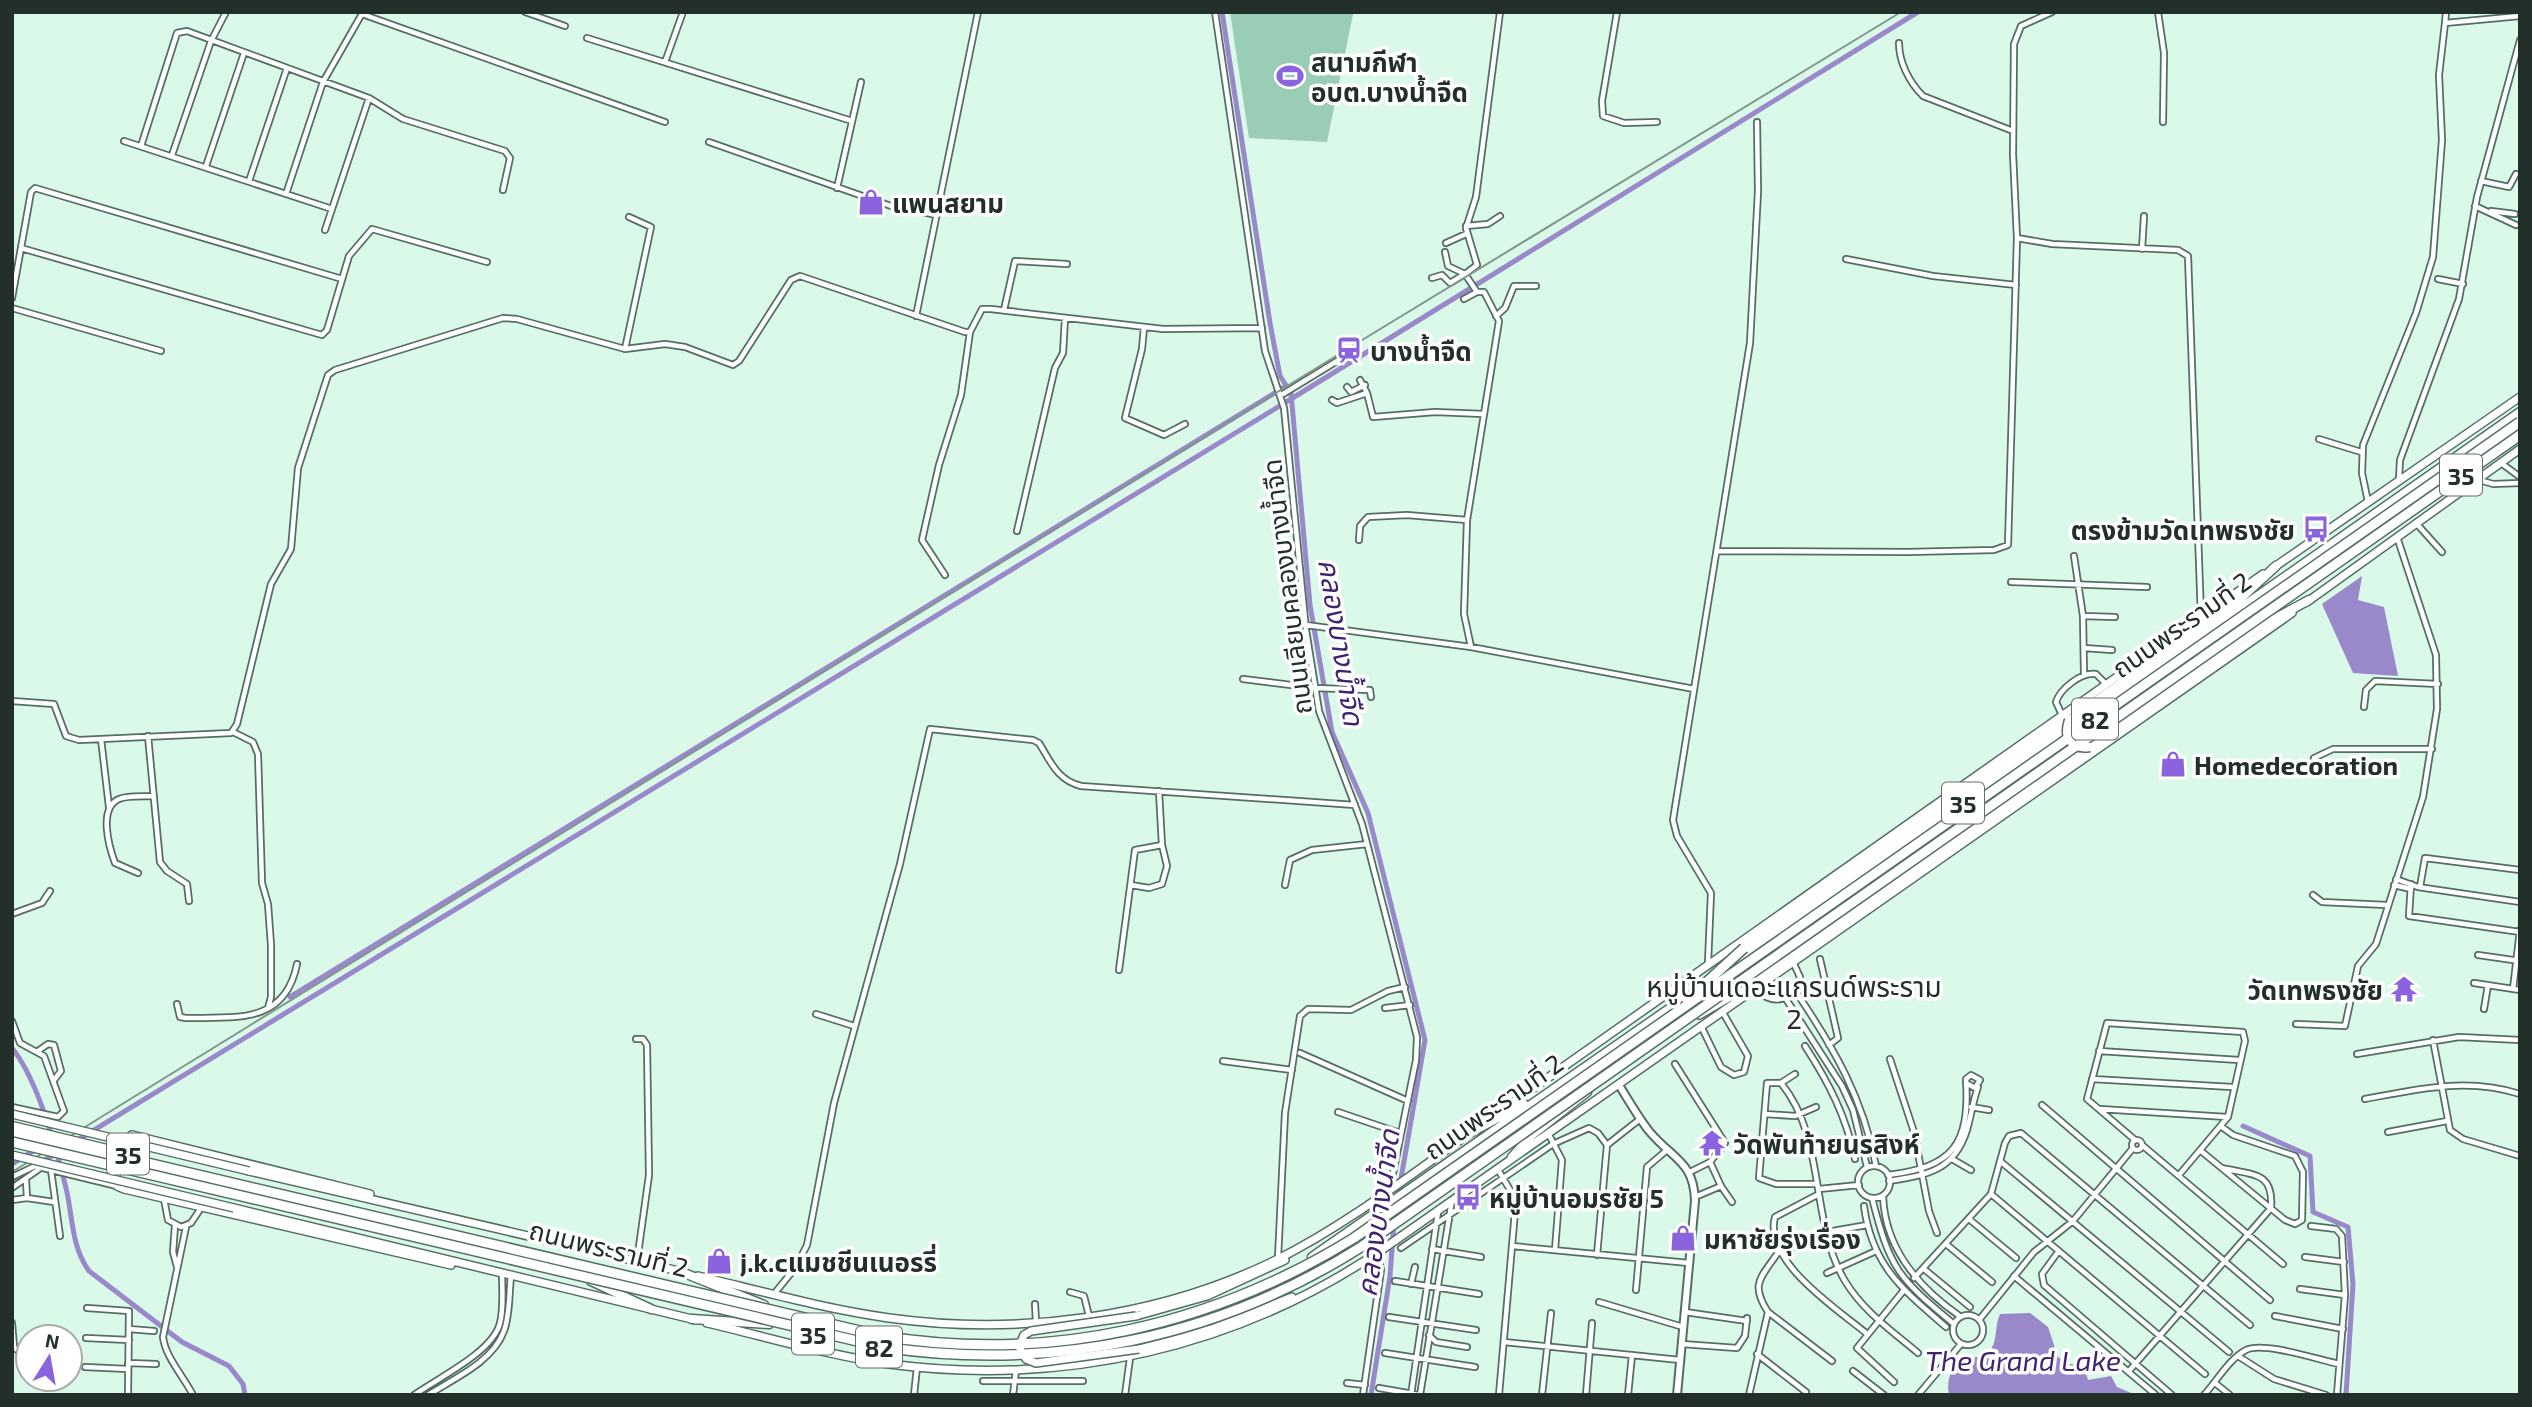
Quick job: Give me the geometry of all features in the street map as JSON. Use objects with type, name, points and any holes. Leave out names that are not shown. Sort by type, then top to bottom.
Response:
[{"type":"highway","name":"ถนนพระรามที่ 2","points":[[12,1128],[883,1334],[947,1341],[1013,1343],[1096,1335],[1172,1318],[1253,1288],[1330,1246],[2520,412]]},
{"type":"highway","name":"82","points":[[12,1128],[859,1332],[946,1344],[1051,1343],[1120,1333],[1187,1317],[1257,1290],[1354,1238],[2520,422]]},
{"type":"highway","name":"ถนนพระรามที่ 2","points":[[12,1142],[887,1350],[943,1356],[1023,1357],[1105,1348],[1179,1331],[1255,1304],[1344,1255],[1387,1227],[2520,435]]},
{"type":"highway","name":"82","points":[[12,1142],[862,1344],[948,1355],[1035,1355],[1098,1348],[1155,1336],[1219,1317],[1286,1290],[1361,1247],[2520,435]]},
{"type":"highway","points":[[2240,600],[2276,566]]},
{"type":"highway","points":[[1671,1016],[1744,948],[2065,718],[2240,600],[2283,578]]},
{"type":"highway","points":[[2259,628],[2293,592]]},
{"type":"highway","points":[[1677,1025],[1764,976],[2259,628],[2309,600]]},
{"type":"highway","points":[[2065,718],[2066,732],[2071,743],[2080,748],[2090,747]]},
{"type":"highway","points":[[1468,1134],[1578,1073]]},
{"type":"highway","points":[[1512,1157],[1533,1135],[1580,1100],[1591,1083]]},
{"type":"highway","points":[[678,1271],[772,1308]]},
{"type":"highway","points":[[591,1281],[651,1309]]},
{"type":"highway","points":[[692,1319],[769,1324]]},
{"type":"main road","name":"ถนนพระรามที่ 2","points":[[12,1114],[773,1294],[890,1318],[956,1323],[1036,1322],[1169,1301],[1278,1259],[1392,1187],[1708,963],[2065,718],[2106,684],[2520,397]]},
{"type":"main road","name":"ถนนพระรามที่ 2","points":[[12,1155],[833,1353],[917,1367],[1016,1370],[1130,1358],[1179,1346],[1245,1323],[1344,1274],[1380,1251],[2520,449]]},
{"type":"main road","points":[[414,1208],[296,1174],[132,1135],[122,1143],[117,1186],[416,1259],[480,1268]]},
{"type":"main road","points":[[1323,1233],[1287,1259],[1242,1282],[1192,1301],[1136,1316],[1031,1331],[1024,1335],[1020,1347],[1026,1359],[1036,1363],[1139,1349],[1230,1322],[1344,1274]]},
{"type":"street","points":[[172,155],[211,41],[226,12]]},
{"type":"street","points":[[525,12],[565,26]]},
{"type":"street","points":[[665,62],[683,12]]},
{"type":"street","points":[[917,312],[978,12]]},
{"type":"street","name":"ถนนเลียบคลองบางน้ำจืด","points":[[1215,12],[1266,358],[1284,408],[1307,625],[1324,729],[1355,805],[1367,844],[1418,1042],[1392,1187]]},
{"type":"street","points":[[1432,278],[1442,275],[1450,283],[1477,265],[1466,226],[1476,197],[1500,12]]},
{"type":"street","points":[[1618,12],[1602,101],[1603,116],[1624,123],[1657,122]]},
{"type":"street","points":[[1717,551],[1908,552],[1994,550],[2008,545],[2017,238],[2013,132],[2016,33],[2021,26],[2052,12]]},
{"type":"street","points":[[2158,12],[2164,64],[2164,122]]},
{"type":"street","points":[[2368,502],[2361,452],[2366,433],[2416,313],[2433,257],[2442,140],[2438,75],[2445,12]]},
{"type":"street","points":[[286,194],[323,82],[362,13],[665,122]]},
{"type":"street","points":[[2445,23],[2520,16]]},
{"type":"street","points":[[141,146],[177,33],[187,31],[369,98],[404,119],[509,154],[503,190]]},
{"type":"street","points":[[587,38],[852,121]]},
{"type":"street","points":[[2399,481],[2400,460],[2462,284],[2475,206],[2520,40]]},
{"type":"street","points":[[1899,43],[1899,56],[1914,87],[1923,96],[2013,132]]},
{"type":"street","points":[[206,166],[244,53]]},
{"type":"street","points":[[249,181],[287,68]]},
{"type":"street","points":[[837,188],[860,82]]},
{"type":"street","points":[[325,230],[369,98]]},
{"type":"street","points":[[1708,963],[1710,893],[1673,826],[1750,344],[1758,191],[1757,122]]},
{"type":"street","points":[[124,141],[332,209]]},
{"type":"street","points":[[709,142],[891,206],[937,215]]},
{"type":"street","points":[[2481,181],[2509,187],[2516,174]]},
{"type":"street","points":[[12,298],[31,192],[37,188],[342,279]]},
{"type":"street","points":[[2475,206],[2515,215]]},
{"type":"street","points":[[2491,211],[2501,220],[2516,225]]},
{"type":"street","points":[[1466,226],[1488,224],[1500,216]]},
{"type":"street","points":[[2142,249],[2144,216]]},
{"type":"street","points":[[626,345],[651,227],[648,223],[629,217]]},
{"type":"street","points":[[21,248],[322,335],[327,330],[349,256],[369,232],[377,228],[487,262]]},
{"type":"street","points":[[1446,243],[1466,233]]},
{"type":"street","points":[[2017,238],[2052,244],[2178,250],[2188,256],[2201,618]]},
{"type":"street","points":[[1445,252],[1448,266],[1465,274],[1475,290],[1486,294],[1496,316],[1498,330],[1467,520],[1464,614],[1471,647]]},
{"type":"street","points":[[1846,259],[1939,277],[2016,285]]},
{"type":"street","points":[[1005,306],[1016,261],[1067,264]]},
{"type":"street","points":[[12,701],[54,704],[66,736],[79,740],[224,735],[233,732],[271,584],[291,549],[298,468],[328,374],[335,370],[509,317],[626,345],[675,346],[733,365],[739,361],[791,280],[800,276],[917,312],[959,332],[970,332]]},
{"type":"street","points":[[2438,279],[2462,284]]},
{"type":"street","points":[[1496,316],[1505,307],[1514,286],[1536,285]]},
{"type":"street","points":[[1464,299],[1475,290]]},
{"type":"street","points":[[945,575],[922,540],[939,465],[961,394],[970,332],[982,309],[1005,306],[1065,318],[1178,330],[1262,328]]},
{"type":"street","points":[[12,308],[161,351]]},
{"type":"street","points":[[1017,531],[1055,368],[1063,353],[1065,318]]},
{"type":"street","points":[[1144,327],[1142,349],[1125,418],[1164,435],[1185,424]]},
{"type":"street","points":[[1283,394],[1342,358]]},
{"type":"street","points":[[1360,380],[1365,385],[1373,417],[1435,412],[1484,414]]},
{"type":"street","points":[[1347,387],[1351,392],[1365,385]]},
{"type":"street","points":[[1332,400],[1337,403],[1367,393]]},
{"type":"street","points":[[2319,439],[2361,452]]},
{"type":"street","points":[[2500,463],[2520,477]]},
{"type":"street","points":[[2477,479],[2493,484],[2520,483]]},
{"type":"street","points":[[1359,540],[1360,526],[1368,517],[1407,515],[1467,520]]},
{"type":"street","points":[[2416,523],[2442,552]]},
{"type":"street","points":[[2296,1024],[2345,1026],[2358,966],[2374,949],[2423,797],[2439,684],[2437,662],[2427,622],[2397,537]]},
{"type":"street","points":[[2074,556],[2083,617],[2084,674]]},
{"type":"street","points":[[2011,582],[2147,587]]},
{"type":"street","points":[[2083,617],[2115,617]]},
{"type":"street","points":[[1307,625],[1471,647],[1695,689]]},
{"type":"street","points":[[2084,648],[2112,650]]},
{"type":"street","points":[[2065,718],[2056,702],[2059,694],[2084,674],[2096,674],[2106,684]]},
{"type":"street","points":[[1243,680],[1317,688],[1370,690],[1371,697]]},
{"type":"street","points":[[2364,707],[2367,690],[2375,681],[2439,684]]},
{"type":"street","points":[[773,1294],[796,1267],[807,1245],[834,1102],[900,864],[930,729],[1040,743],[1055,769],[1064,778],[1081,786],[1355,805]]},
{"type":"street","points":[[233,732],[253,742],[258,754],[262,883],[268,904],[271,945],[271,997],[268,1007]]},
{"type":"street","points":[[148,736],[160,862],[167,871],[187,884],[189,901]]},
{"type":"street","points":[[100,739],[110,808],[108,824],[115,863],[138,873]]},
{"type":"street","points":[[2314,758],[2333,749],[2431,749]]},
{"type":"street","points":[[1130,885],[1149,888],[1162,884],[1167,866],[1162,845],[1159,791]]},
{"type":"street","points":[[110,808],[120,799],[154,796]]},
{"type":"street","points":[[1285,885],[1290,860],[1312,850],[1367,844]]},
{"type":"street","points":[[1119,970],[1135,850],[1162,845]]},
{"type":"street","points":[[2419,887],[2425,858],[2520,870]]},
{"type":"street","points":[[2395,882],[2520,902]]},
{"type":"street","points":[[2411,886],[2409,916],[2520,931],[2513,989]]},
{"type":"street","points":[[12,914],[42,903],[50,891]]},
{"type":"street","points":[[2313,895],[2322,902],[2387,905]]},
{"type":"street","points":[[2479,955],[2518,961]]},
{"type":"street","points":[[1820,959],[1838,1038],[1829,1045]]},
{"type":"street","points":[[1755,987],[1763,996],[1773,1000],[1786,999],[1796,992],[1800,977],[1793,961]]},
{"type":"street","points":[[177,1004],[180,1017],[244,1017],[278,1004],[288,991],[297,964]]},
{"type":"street","points":[[2474,983],[2520,990]]},
{"type":"street","points":[[2484,1009],[2488,985]]},
{"type":"street","points":[[1278,1259],[1280,1176],[1292,1070],[1302,1012],[1308,1009],[1351,1010],[1388,991],[1405,987]]},
{"type":"street","points":[[1796,992],[1855,1090],[1864,1113],[1876,1166],[1889,1178]]},
{"type":"street","points":[[1786,999],[1842,1086],[1853,1110],[1867,1167]]},
{"type":"street","points":[[1385,1008],[1410,1005]]},
{"type":"street","points":[[1701,1025],[1721,1067],[1734,1075],[1744,1072],[1748,1056],[1722,1010]]},
{"type":"street","points":[[816,1014],[854,1026]]},
{"type":"street","points":[[12,1021],[20,1043],[46,1058],[63,1107],[61,1117],[12,1107]]},
{"type":"street","points":[[2179,1175],[2228,1118],[2232,1087],[2245,1037],[2240,1031],[2111,1022],[2106,1024],[2087,1098],[2283,1264]]},
{"type":"street","points":[[2357,1054],[2433,1040],[2473,1036],[2520,1040]]},
{"type":"street","points":[[636,1039],[643,1039],[647,1045],[649,1175],[637,1262]]},
{"type":"street","points":[[2433,1040],[2450,1130],[2457,1137],[2520,1156]]},
{"type":"street","points":[[38,1051],[51,1044],[56,1051],[61,1071],[54,1080]]},
{"type":"street","points":[[1805,1046],[1833,1089],[1852,1141],[1855,1159]]},
{"type":"street","points":[[46,1058],[56,1051]]},
{"type":"street","points":[[2099,1051],[2239,1060]]},
{"type":"street","points":[[1300,1053],[1408,1101]]},
{"type":"street","points":[[1890,1059],[1914,1132],[1937,1233]]},
{"type":"street","points":[[1223,1061],[1292,1070]]},
{"type":"street","points":[[1675,1063],[1725,1141],[1721,1153],[1710,1163],[1690,1171]]},
{"type":"street","points":[[1795,1074],[1781,1083],[1767,1083],[1759,1178],[1776,1184],[1818,1189],[1859,1185]]},
{"type":"street","points":[[1889,1178],[1922,1173],[1951,1158],[1958,1138],[1970,1107],[1978,1086],[1980,1080],[1975,1075],[1968,1076],[1966,1083],[1970,1107]]},
{"type":"street","points":[[2092,1079],[2232,1087]]},
{"type":"street","points":[[1781,1083],[1800,1112],[1811,1148],[1827,1232],[1839,1269],[1860,1302],[1918,1353]]},
{"type":"street","points":[[1966,1083],[1971,1088],[1978,1086]]},
{"type":"street","points":[[2365,1099],[2442,1084],[2479,1085],[2520,1094]]},
{"type":"street","points":[[1619,1085],[1640,1119],[1690,1171],[1695,1197],[1677,1395]]},
{"type":"street","points":[[2042,1105],[2270,1300]]},
{"type":"street","points":[[1765,1114],[1796,1116],[1816,1107]]},
{"type":"street","points":[[1970,1107],[1989,1110]]},
{"type":"street","points":[[2099,1109],[2228,1118]]},
{"type":"street","points":[[1338,1112],[1400,1133]]},
{"type":"street","points":[[1607,1145],[1640,1119]]},
{"type":"street","points":[[2388,1132],[2447,1121]]},
{"type":"street","points":[[2201,1151],[2291,1223],[2302,1220],[2303,1172],[2300,1162],[2287,1151],[2233,1135],[2222,1126]]},
{"type":"street","points":[[1401,1248],[1553,1144],[1589,1128],[1598,1133],[1607,1145],[1597,1255]]},
{"type":"street","points":[[1548,1133],[1562,1160],[1555,1250]]},
{"type":"street","points":[[1914,1278],[1991,1194],[2009,1136],[2021,1133],[2250,1325]]},
{"type":"street","points":[[1979,1320],[2034,1252],[2073,1222],[2133,1148],[2135,1140]]},
{"type":"street","points":[[1761,1146],[1811,1148],[1852,1141]]},
{"type":"street","points":[[2133,1148],[2140,1149],[2142,1145]]},
{"type":"street","points":[[1636,1290],[1647,1167],[1668,1149]]},
{"type":"street","points":[[1951,1158],[1971,1170]]},
{"type":"street","points":[[2000,1161],[2229,1352]]},
{"type":"street","points":[[1710,1163],[1732,1202]]},
{"type":"street","points":[[1859,1185],[1860,1176],[1867,1167],[1876,1166]]},
{"type":"street","points":[[12,1177],[30,1167],[42,1167],[117,1186]]},
{"type":"street","points":[[12,1188],[42,1167]]},
{"type":"street","points":[[1497,1168],[1516,1200],[1499,1395]]},
{"type":"street","points":[[2129,1371],[2226,1263],[2271,1208],[2271,1189],[2266,1181],[2222,1168]]},
{"type":"street","points":[[51,1170],[60,1236]]},
{"type":"street","points":[[1889,1178],[1883,1196],[1888,1231],[1914,1278],[1961,1317]]},
{"type":"street","points":[[26,1179],[27,1198]]},
{"type":"street","points":[[1859,1185],[1872,1198],[1884,1245],[1906,1283],[1954,1324]]},
{"type":"street","points":[[1695,1197],[1721,1186]]},
{"type":"street","points":[[1818,1189],[1775,1217],[1773,1228],[1779,1251],[1802,1279],[1866,1333]]},
{"type":"street","points":[[1991,1194],[2205,1374]]},
{"type":"street","points":[[1872,1198],[1883,1196]]},
{"type":"street","points":[[12,1200],[27,1198],[54,1202]]},
{"type":"street","points":[[164,1199],[166,1216],[175,1226],[186,1227]]},
{"type":"street","points":[[1379,1388],[1419,1395],[1452,1199]]},
{"type":"street","points":[[1864,1206],[1875,1251],[1904,1290],[1946,1327]]},
{"type":"street","points":[[193,1395],[180,1368],[164,1349],[163,1337],[177,1266],[183,1254],[186,1227],[201,1208]]},
{"type":"street","points":[[1411,1394],[1439,1209]]},
{"type":"street","points":[[1969,1219],[2016,1258]]},
{"type":"street","points":[[1795,1247],[1827,1232],[1867,1225]]},
{"type":"street","points":[[175,1226],[173,1252],[177,1266]]},
{"type":"street","points":[[2311,1226],[2341,1232],[2345,1295],[2337,1395]]},
{"type":"street","points":[[1434,1235],[1444,1237]]},
{"type":"street","points":[[1946,1244],[1992,1282]]},
{"type":"street","points":[[1512,1246],[1689,1263]]},
{"type":"street","points":[[1432,1249],[1481,1258]]},
{"type":"street","points":[[1363,1395],[1381,1270],[1380,1251]]},
{"type":"street","points":[[1779,1251],[1757,1286],[1768,1311],[1832,1361]]},
{"type":"street","points":[[1827,1273],[1875,1251]]},
{"type":"street","points":[[2058,1252],[2044,1270],[2041,1282],[2172,1395]]},
{"type":"street","points":[[2305,1257],[2344,1262]]},
{"type":"street","points":[[1411,1284],[1415,1267]]},
{"type":"street","points":[[1924,1269],[1970,1307]]},
{"type":"street","points":[[502,1274],[504,1306]]},
{"type":"street","points":[[428,1395],[483,1359],[496,1344],[502,1328],[511,1276]]},
{"type":"street","points":[[2014,1276],[2156,1395]]},
{"type":"street","points":[[1395,1281],[1479,1294]]},
{"type":"street","points":[[2300,1289],[2345,1295]]},
{"type":"street","points":[[1894,1382],[1857,1352],[1866,1333],[1904,1290]]},
{"type":"street","points":[[1070,1292],[1084,1296],[1088,1315]]},
{"type":"street","points":[[1599,1301],[1684,1327]]},
{"type":"street","points":[[1035,1304],[1036,1322]]},
{"type":"street","points":[[87,1308],[129,1311],[128,1395]]},
{"type":"street","points":[[1750,1394],[1768,1311]]},
{"type":"street","points":[[1682,1344],[1737,1349],[1745,1336],[1747,1320],[1685,1312]]},
{"type":"street","points":[[1542,1395],[1551,1313]]},
{"type":"street","points":[[1971,1315],[1979,1320],[1983,1330],[1980,1339],[1973,1345],[1961,1344],[1953,1334],[1954,1324],[1961,1317],[1971,1315]]},
{"type":"street","points":[[2275,1316],[2343,1329]]},
{"type":"street","points":[[1389,1317],[1476,1330]]},
{"type":"street","points":[[12,1323],[13,1348]]},
{"type":"street","points":[[1586,1395],[1592,1324]]},
{"type":"street","points":[[414,1395],[464,1362],[502,1328]]},
{"type":"street","points":[[129,1329],[154,1331]]},
{"type":"street","points":[[1429,1335],[1436,1342],[1467,1347]]},
{"type":"street","points":[[86,1338],[129,1340]]},
{"type":"street","points":[[1504,1342],[1681,1360]]},
{"type":"street","points":[[1918,1395],[1961,1344]]},
{"type":"street","points":[[2204,1395],[2238,1356],[2248,1349],[2263,1348],[2339,1364]]},
{"type":"street","points":[[1385,1353],[1475,1367]]},
{"type":"street","points":[[1757,1354],[1806,1392]]},
{"type":"street","points":[[1628,1395],[1632,1355]]},
{"type":"street","points":[[2238,1356],[2274,1379],[2326,1395]]},
{"type":"street","points":[[1125,1395],[1130,1358]]},
{"type":"street","points":[[85,1367],[156,1364]]},
{"type":"street","points":[[914,1395],[917,1367]]},
{"type":"street","points":[[1013,1395],[1016,1370]]},
{"type":"street","points":[[1853,1371],[1884,1395]]},
{"type":"street","points":[[983,1381],[1083,1381]]},
{"type":"street","points":[[1347,1383],[1365,1385]]},
{"type":"street","points":[[2215,1383],[2230,1395]]},
{"type":"green space","name":"สนามกีฬา อบต.บางน้ำจืด","points":[[1230,12],[1353,14],[1327,142],[1249,138]]},
{"type":"water","points":[[2362,576],[2358,600],[2384,607],[2398,676],[2353,673],[2322,604]]},
{"type":"water","name":"The Grand Lake","points":[[2030,1313],[2048,1327],[2058,1357],[2068,1364],[2083,1364],[2088,1380],[2111,1376],[2117,1387],[2136,1395],[1949,1395],[1952,1370],[1962,1358],[1984,1355],[1990,1350],[2000,1314]]},
{"type":"waterway","name":"คลองบางน้ำจืด","points":[[1222,12],[1270,323],[1280,376],[1291,393],[1310,605],[1332,732],[1368,813],[1425,1040],[1398,1196]]},
{"type":"waterway","points":[[40,1163],[1291,399],[1918,12]]},
{"type":"waterway","points":[[290,997],[1286,386]]},
{"type":"waterway","points":[[12,1048],[30,1078],[45,1115],[66,1188],[79,1252],[89,1271],[182,1342],[229,1366],[243,1384],[245,1395]]},
{"type":"waterway","points":[[2243,1126],[2310,1156],[2313,1212],[2348,1227],[2353,1284],[2346,1395]]},
{"type":"waterway","points":[[12,1164],[51,1140]]},
{"type":"waterway","points":[[12,1181],[26,1172]]},
{"type":"waterway","name":"คลองบางน้ำจืด","points":[[1371,1395],[1390,1276],[1395,1209]]},
{"type":"railway","points":[[12,1172],[1349,348],[1901,12]]},
{"type":"place","name":"สนามกีฬา อบต.บางน้ำจืด","points":[[1290,76]]},
{"type":"place","name":"แพนสยาม","points":[[871,202]]},
{"type":"place","name":"บางน้ำจืด","points":[[1349,350]]},
{"type":"place","name":"ตรงข้ามวัดเทพธงชัย","points":[[2316,529]]},
{"type":"place","name":"Homedecoration","points":[[2173,764]]},
{"type":"place","name":"วัดเทพธงชัย","points":[[2404,989]]},
{"type":"place","name":"วัดพันท้ายนรสิงห์","points":[[1712,1143]]},
{"type":"place","name":"หมู่บ้านอมรชัย 5","points":[[1468,1197]]},
{"type":"place","name":"มหาชัยรุ่งเรื่อง","points":[[1683,1238]]},
{"type":"place","name":"j.k.cแมชชีนเนอรรี่","points":[[719,1261]]},
{"type":"district","name":"หมู่บ้านเดอะแกรนด์พระราม 2","points":[[1794,1002]]}]
